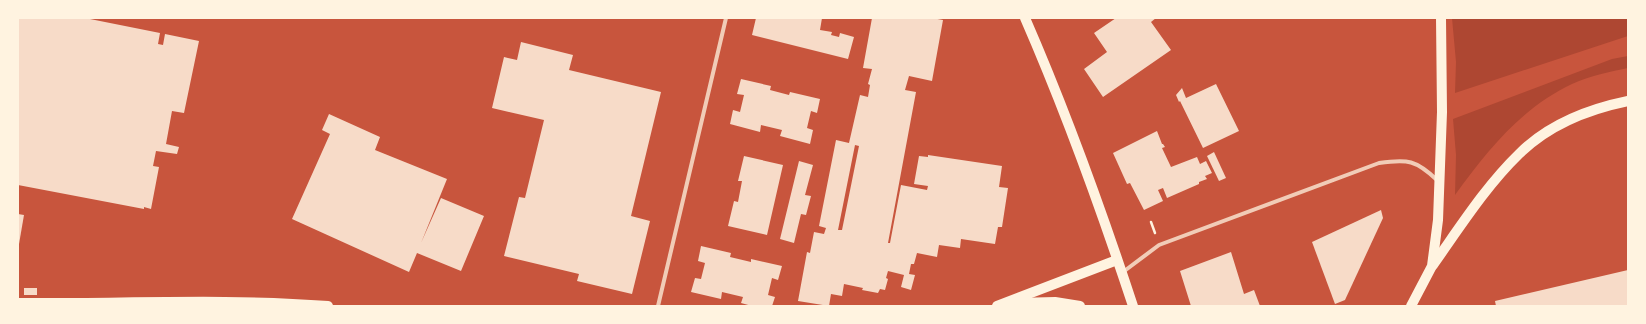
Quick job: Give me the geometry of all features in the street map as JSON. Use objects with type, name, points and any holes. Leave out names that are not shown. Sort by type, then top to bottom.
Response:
[{"type":"main road","points":[[1025,18],[1063,112],[1133,306]]},
{"type":"main road","points":[[1432,266],[1441,183],[1441,18]]},
{"type":"main road","points":[[1411,306],[1432,266],[1496,179],[1520,153],[1543,135],[1571,119],[1604,106],[1628,101]]},
{"type":"main road","points":[[1000,305],[1117,260]]},
{"type":"main road","points":[[1000,305],[1055,302],[1080,306]]},
{"type":"main road","points":[[18,303],[209,303],[328,306]]},
{"type":"street","points":[[658,306],[726,18]]},
{"type":"street","points":[[1122,273],[1159,245],[1379,163],[1397,160],[1409,161],[1427,170],[1441,183]]},
{"type":"shaded area","points":[[1452,18],[1628,18],[1628,36],[1455,93],[1456,62]]},
{"type":"shaded area","points":[[1628,56],[1628,68],[1599,74],[1579,81],[1537,105],[1506,132],[1480,162],[1455,195],[1456,155],[1453,119],[1612,59]]},
{"type":"building","points":[[19,18],[85,18],[160,33],[158,44],[163,45],[165,34],[199,41],[184,113],[172,111],[166,144],[179,147],[177,154],[156,151],[153,166],[159,167],[151,209],[144,207],[144,209],[18,185]]},
{"type":"building","points":[[756,18],[822,18],[820,30],[832,32],[831,35],[839,37],[840,33],[854,37],[848,59],[752,35]]},
{"type":"building","points":[[872,18],[932,18],[943,20],[932,81],[909,76],[905,90],[916,92],[888,243],[890,243],[901,185],[927,190],[928,186],[914,184],[919,156],[928,157],[928,155],[1002,166],[999,187],[1008,188],[1002,227],[998,227],[995,244],[961,239],[960,248],[939,245],[937,257],[917,253],[914,264],[911,264],[909,274],[915,275],[911,290],[901,287],[904,275],[888,271],[886,278],[888,279],[885,290],[880,289],[878,293],[844,284],[842,296],[831,294],[829,306],[798,301],[807,252],[810,253],[814,232],[824,234],[826,228],[819,226],[836,140],[849,143],[860,95],[868,97],[870,85],[868,84],[872,69],[863,68]],"holes":[[[855,145],[859,146],[842,230],[838,230]]]},
{"type":"building","points":[[1116,18],[1156,18],[1151,22],[1171,50],[1103,97],[1084,69],[1107,52],[1094,33]]},
{"type":"building","points":[[521,42],[573,55],[569,70],[661,92],[631,216],[650,221],[632,294],[577,281],[579,274],[504,256],[519,197],[525,198],[544,120],[492,108],[504,57],[517,60]]},
{"type":"building","points":[[741,79],[771,86],[770,90],[789,95],[790,92],[820,99],[817,113],[811,111],[807,128],[813,130],[810,144],[780,136],[782,130],[761,125],[760,132],[730,124],[733,110],[740,112],[744,95],[737,94]]},
{"type":"building","points":[[1216,84],[1239,131],[1203,148],[1176,95],[1182,88],[1186,98]]},
{"type":"building","points":[[329,114],[380,137],[375,150],[447,179],[421,243],[441,198],[484,216],[461,271],[417,253],[409,272],[292,219],[330,134],[322,130]]},
{"type":"building","points":[[1157,131],[1162,144],[1165,147],[1162,148],[1171,167],[1197,157],[1200,164],[1206,161],[1212,173],[1205,176],[1207,179],[1199,182],[1199,184],[1167,198],[1163,188],[1158,190],[1163,201],[1144,210],[1130,183],[1127,184],[1113,153]]},
{"type":"building","points":[[1214,152],[1226,178],[1219,181],[1207,156]]},
{"type":"building","points":[[744,156],[783,165],[767,235],[728,226],[734,201],[738,202],[742,181],[738,181]]},
{"type":"building","points":[[799,161],[813,165],[805,195],[811,196],[806,215],[801,214],[794,243],[780,239]]},
{"type":"building","points":[[1381,210],[1383,218],[1345,300],[1335,304],[1312,242]]},
{"type":"building","points":[[18,214],[24,215],[19,244],[18,244]]},
{"type":"building","points":[[701,246],[731,253],[730,257],[751,262],[751,259],[782,266],[778,280],[772,278],[768,295],[775,297],[772,306],[752,306],[741,303],[743,297],[722,292],[721,299],[691,292],[695,278],[701,279],[705,263],[698,261]]},
{"type":"building","points":[[1231,252],[1244,294],[1254,290],[1260,306],[1191,306],[1180,271]]},
{"type":"building","points":[[1628,270],[1628,306],[1496,306],[1495,301]]},
{"type":"building","points":[[24,288],[37,288],[37,295],[24,295]]}]
